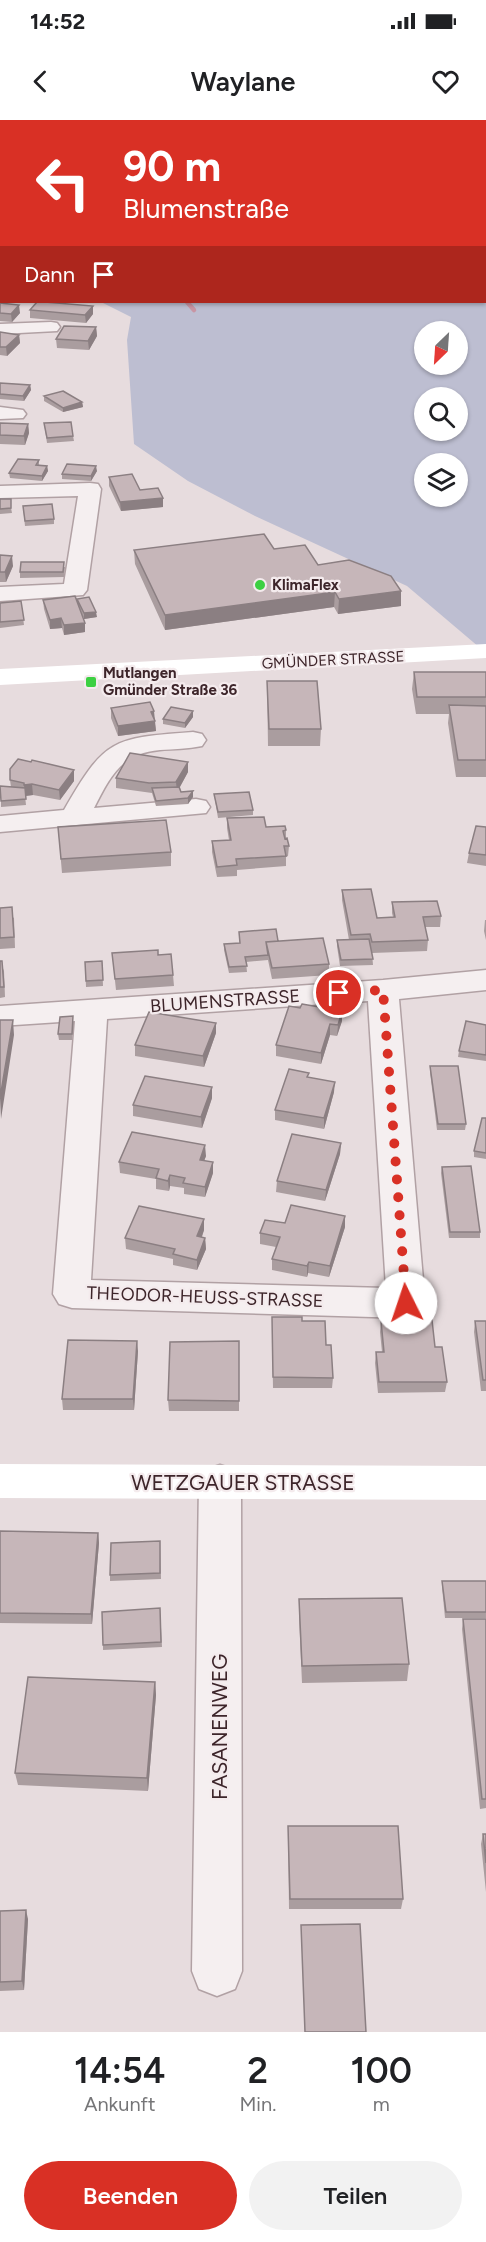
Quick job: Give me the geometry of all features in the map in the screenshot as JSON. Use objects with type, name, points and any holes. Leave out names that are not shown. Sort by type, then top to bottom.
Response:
[{"type":"street","points":[[0,329],[51,327]]},
{"type":"street","points":[[0,492],[90,489],[75,590],[0,594]]},
{"type":"street","name":"GMÜNDER STRASSE","points":[[0,677],[486,651]]},
{"type":"street","points":[[74,818],[113,757],[125,749],[193,740]]},
{"type":"street","points":[[0,824],[196,807]]},
{"type":"street","name":"BLUMENSTRASSE","points":[[0,1016],[383,990],[486,980]]},
{"type":"street","name":"THEODOR-HEUSS-STRASSE","points":[[92,1010],[72,1294],[406,1303],[383,990]]},
{"type":"street","name":"WETZGAUER STRASSE","points":[[0,1481],[486,1483]]},
{"type":"street","name":"FASANENWEG","points":[[216,1971],[220,1482]]},
{"type":"shaded area","points":[[103,303],[486,303],[486,653],[407,586],[255,516],[188,481],[134,444],[127,340],[131,317]]},
{"type":"building","points":[[0,303],[19,305],[11,314],[0,313]]},
{"type":"building","points":[[36,303],[93,306],[85,315],[30,310]]},
{"type":"building","points":[[64,326],[96,327],[88,341],[56,339]]},
{"type":"building","points":[[0,332],[19,335],[6,347],[0,347]]},
{"type":"building","points":[[0,383],[30,385],[23,396],[0,394]]},
{"type":"building","points":[[63,391],[82,402],[63,408],[44,396]]},
{"type":"building","points":[[71,422],[73,436],[47,438],[44,423]]},
{"type":"building","points":[[0,423],[28,424],[24,436],[0,435]]},
{"type":"building","points":[[18,459],[39,460],[36,465],[47,466],[42,476],[9,473]]},
{"type":"building","points":[[67,464],[96,466],[91,476],[62,474]]},
{"type":"building","points":[[132,474],[140,490],[158,488],[163,498],[120,502],[109,477]]},
{"type":"building","points":[[0,499],[11,499],[11,508],[0,509]]},
{"type":"building","points":[[52,504],[54,519],[25,521],[23,506]]},
{"type":"building","name":"KlimaFlex","points":[[264,534],[274,549],[305,545],[318,565],[349,560],[391,576],[401,591],[339,599],[335,592],[165,615],[134,550]]},
{"type":"building","points":[[0,555],[12,556],[5,572],[0,572]]},
{"type":"building","points":[[21,562],[64,562],[63,572],[20,572]]},
{"type":"building","points":[[75,596],[85,623],[64,625],[61,618],[50,620],[43,600]]},
{"type":"building","points":[[89,597],[96,612],[84,613],[77,599]]},
{"type":"building","points":[[21,601],[24,620],[0,622],[0,603]]},
{"type":"building","points":[[414,672],[486,672],[486,697],[417,697]]},
{"type":"building","points":[[267,681],[317,681],[321,729],[269,729]]},
{"type":"building","points":[[150,702],[155,721],[118,726],[111,708]]},
{"type":"building","points":[[449,705],[486,706],[486,760],[458,760]]},
{"type":"building","points":[[171,707],[193,711],[185,723],[163,719]]},
{"type":"building","points":[[130,753],[188,762],[176,782],[149,783],[116,778]]},
{"type":"building","points":[[18,759],[74,770],[59,790],[32,784],[24,785],[24,783],[10,780],[10,769]]},
{"type":"building","points":[[0,786],[25,788],[26,799],[1,801]]},
{"type":"building","points":[[179,787],[181,792],[193,791],[188,798],[156,801],[152,788]]},
{"type":"building","points":[[249,792],[253,810],[218,812],[214,794]]},
{"type":"building","points":[[264,817],[266,827],[285,826],[286,830],[283,831],[289,846],[284,846],[286,856],[236,859],[237,865],[217,867],[212,841],[231,840],[227,818]]},
{"type":"building","points":[[166,820],[171,852],[61,859],[58,827]]},
{"type":"building","points":[[476,826],[486,827],[486,855],[469,853]]},
{"type":"building","points":[[371,889],[377,918],[395,917],[392,902],[437,901],[441,916],[423,917],[428,940],[372,942],[370,934],[351,935],[342,890]]},
{"type":"building","points":[[12,907],[14,937],[0,938],[0,908]]},
{"type":"building","points":[[276,929],[278,941],[266,942],[268,955],[245,957],[247,966],[229,967],[224,944],[240,943],[239,932]]},
{"type":"building","points":[[323,938],[329,964],[272,968],[266,942]]},
{"type":"building","points":[[369,939],[373,959],[341,960],[337,940]]},
{"type":"building","points":[[158,950],[158,955],[171,954],[173,975],[115,979],[112,953]]},
{"type":"building","points":[[0,961],[2,961],[4,987],[0,987]]},
{"type":"building","points":[[102,961],[103,980],[86,981],[85,962]]},
{"type":"building","points":[[302,1004],[342,1011],[338,1025],[330,1024],[321,1053],[276,1045],[289,1006],[300,1008]]},
{"type":"building","points":[[149,1012],[216,1023],[203,1056],[135,1045]]},
{"type":"building","points":[[73,1016],[72,1034],[58,1034],[60,1017]]},
{"type":"building","points":[[0,1020],[13,1020],[0,1098]]},
{"type":"building","points":[[466,1021],[486,1025],[486,1055],[459,1051]]},
{"type":"building","points":[[430,1066],[458,1066],[466,1124],[438,1124]]},
{"type":"building","points":[[289,1069],[309,1073],[307,1077],[335,1082],[324,1118],[275,1110]]},
{"type":"building","points":[[145,1076],[212,1087],[201,1117],[133,1105]]},
{"type":"building","points":[[482,1118],[486,1118],[486,1153],[474,1151]]},
{"type":"building","points":[[132,1132],[205,1145],[200,1160],[213,1162],[205,1187],[183,1183],[185,1178],[170,1175],[168,1181],[156,1178],[159,1169],[119,1162]]},
{"type":"building","points":[[292,1134],[341,1143],[326,1190],[277,1181]]},
{"type":"building","points":[[471,1166],[480,1232],[450,1232],[442,1167]]},
{"type":"building","points":[[291,1205],[345,1216],[330,1266],[309,1262],[307,1266],[272,1259],[280,1237],[260,1233],[265,1220],[285,1223]]},
{"type":"building","points":[[139,1206],[204,1219],[197,1236],[205,1238],[197,1260],[173,1254],[175,1249],[125,1238]]},
{"type":"building","points":[[272,1317],[302,1317],[302,1321],[325,1321],[326,1345],[331,1345],[333,1378],[273,1377]]},
{"type":"building","points":[[432,1320],[435,1347],[442,1347],[447,1382],[379,1382],[376,1352],[384,1352],[381,1321]]},
{"type":"building","points":[[475,1321],[486,1321],[486,1380],[483,1380]]},
{"type":"building","points":[[68,1340],[137,1341],[133,1399],[62,1399]]},
{"type":"building","points":[[239,1341],[239,1401],[168,1400],[170,1342]]},
{"type":"building","points":[[0,1531],[98,1533],[91,1614],[0,1613]]},
{"type":"building","points":[[160,1541],[160,1573],[110,1575],[111,1543]]},
{"type":"building","points":[[442,1581],[486,1581],[486,1612],[446,1612]]},
{"type":"building","points":[[402,1598],[409,1664],[302,1666],[299,1599]]},
{"type":"building","points":[[160,1608],[161,1642],[103,1645],[102,1612]]},
{"type":"building","points":[[463,1619],[486,1619],[486,1799],[482,1799]]},
{"type":"building","points":[[28,1677],[155,1682],[147,1778],[15,1773]]},
{"type":"building","points":[[288,1826],[398,1826],[403,1899],[290,1899]]},
{"type":"building","points":[[483,1834],[486,1834],[486,1863]]},
{"type":"building","points":[[26,1910],[22,1981],[0,1982],[0,1911]]},
{"type":"building","points":[[360,1924],[366,2032],[305,2032],[301,1925]]},
{"type":"waterway","points":[[188,303],[194,310]]},
{"type":"place","name":"KlimaFlex","points":[[260,585]]},
{"type":"place","name":"Mutlangen Gmünder Straße 36","points":[[91,682]]},
{"type":"route","points":[[339,993],[383,990],[406,1303]]}]
